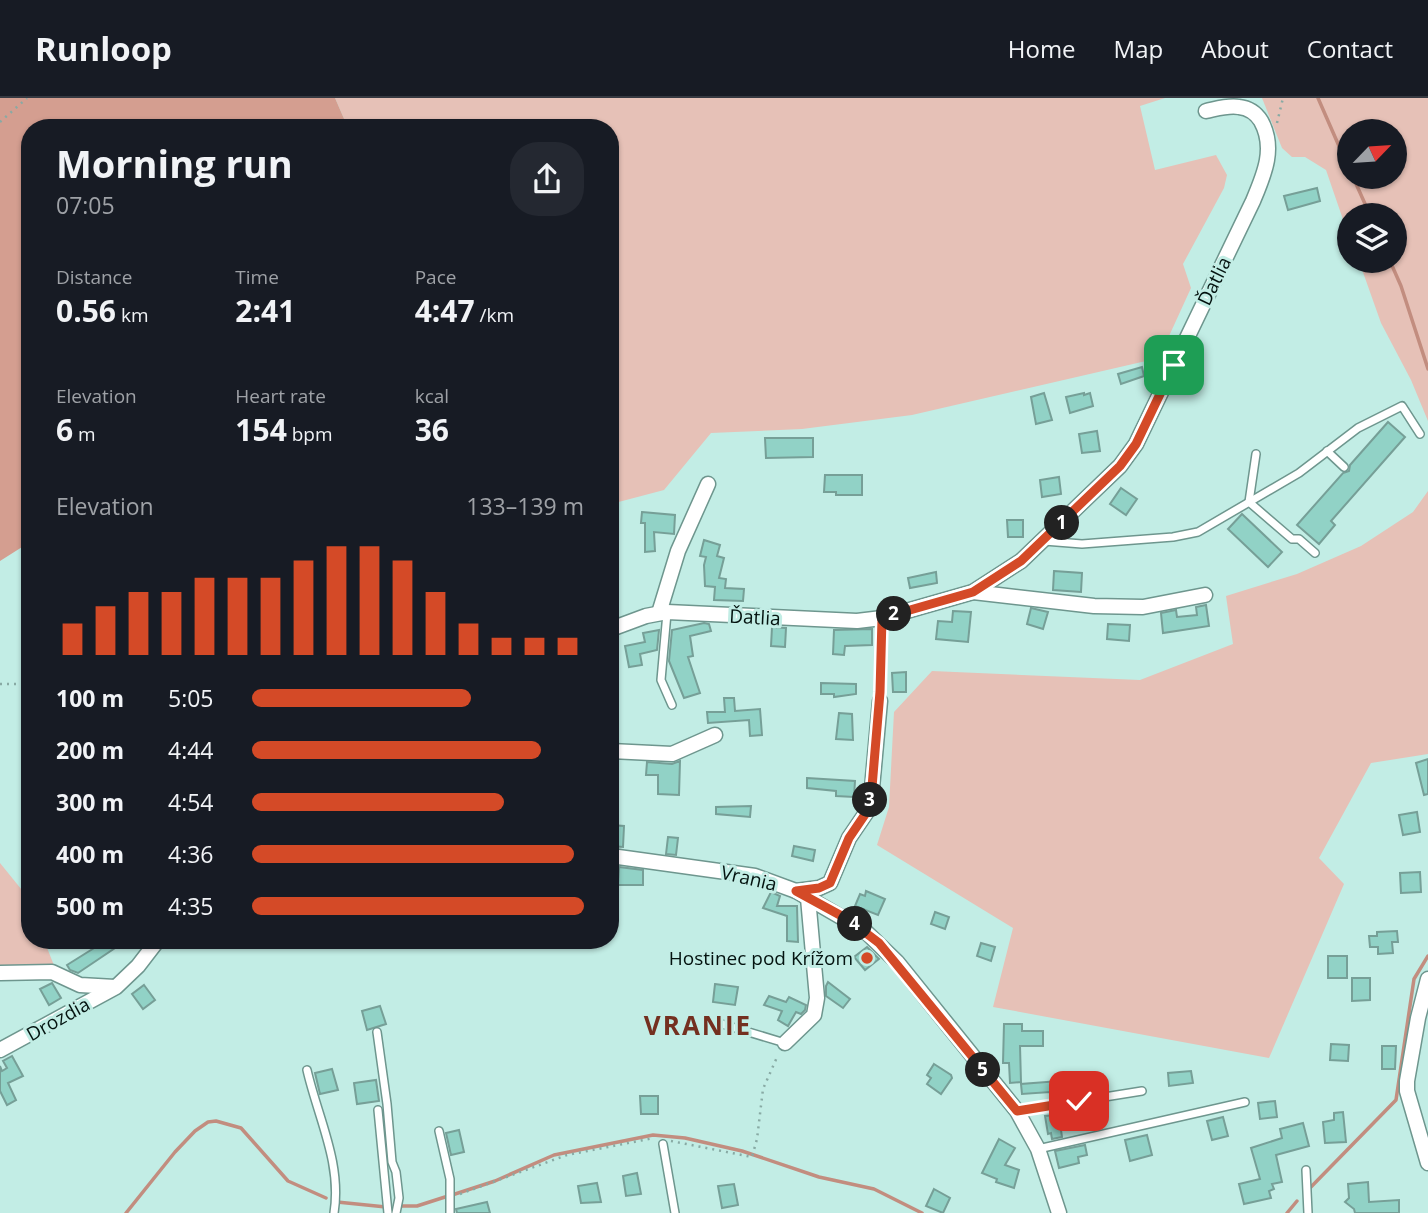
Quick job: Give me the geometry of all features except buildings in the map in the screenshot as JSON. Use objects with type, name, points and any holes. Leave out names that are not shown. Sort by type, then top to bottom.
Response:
[{"type":"street","name":"Ďatlia","points":[[619,626],[663,612],[824,621],[882,618],[973,592],[1010,569],[1044,541],[1120,466],[1136,444],[1262,178],[1269,146],[1256,115],[1249,109],[1240,107],[1206,111]]},
{"type":"street","points":[[663,612],[678,551],[708,484]]},
{"type":"street","name":"Ďatlia","points":[[973,592],[1094,606],[1143,607],[1205,595]]},
{"type":"street","points":[[785,1043],[814,1015],[817,998],[802,894],[830,883],[849,838],[866,813],[871,799],[880,701]]},
{"type":"street","points":[[619,751],[672,754],[715,735]]},
{"type":"street","name":"Vrania","points":[[619,857],[755,876],[802,894],[849,920],[879,943],[1017,1111],[1038,1149],[1059,1213]]},
{"type":"street","name":"Drozdia","points":[[0,1050],[116,987],[151,949]]},
{"type":"street","name":"Drozdia","points":[[0,973],[52,972],[90,987],[116,987]]},
{"type":"street","points":[[1428,979],[1418,1017],[1407,1091],[1428,1163]]},
{"type":"lane","points":[[1044,541],[1082,544],[1173,537],[1198,532],[1299,472],[1358,428],[1402,406],[1420,434]]},
{"type":"lane","points":[[1327,451],[1344,467]]},
{"type":"lane","points":[[1249,502],[1256,454]]},
{"type":"lane","points":[[1249,502],[1292,539],[1299,539],[1315,553]]},
{"type":"lane","points":[[663,612],[661,680],[672,705]]},
{"type":"lane","points":[[722,1024],[785,1043]]},
{"type":"lane","points":[[377,1031],[392,1162],[399,1198],[396,1213]]},
{"type":"lane","points":[[307,1070],[331,1150],[338,1193],[334,1213]]},
{"type":"lane","points":[[1017,1111],[1142,1091]]},
{"type":"lane","points":[[1038,1149],[1245,1102]]},
{"type":"lane","points":[[378,1110],[388,1213]]},
{"type":"lane","points":[[439,1130],[450,1179],[450,1213]]},
{"type":"lane","points":[[665,1141],[675,1213]]},
{"type":"lane","points":[[1306,1170],[1308,1213]]},
{"type":"path","points":[[0,122],[27,98]]},
{"type":"path","points":[[880,701],[882,618]]},
{"type":"path","points":[[0,684],[21,684]]},
{"type":"path","points":[[452,1197],[567,1155],[656,1138],[753,1154],[763,1089],[785,1043]]},
{"type":"shaded area","points":[[0,98],[335,98],[344,119],[21,119],[21,548],[0,561]]},
{"type":"shaded area","points":[[335,98],[1165,98],[1140,106],[1155,170],[1216,155],[1227,175],[1224,188],[1183,264],[1191,288],[1159,358],[912,415],[802,429],[711,433],[664,490],[619,502],[619,119],[344,119]]},
{"type":"shaded area","points":[[1262,98],[1428,98],[1428,421],[1411,380],[1381,323],[1363,273],[1407,273],[1407,203],[1337,203],[1326,170],[1305,157],[1292,157],[1282,148]]},
{"type":"shaded area","points":[[1428,491],[1428,754],[1371,763],[1319,858],[1344,884],[1269,1058],[993,1007],[1013,928],[877,845],[889,807],[894,712],[932,671],[1140,680],[1233,644],[1226,596],[1297,574],[1361,546],[1413,512]]},
{"type":"shaded area","points":[[0,863],[21,889],[21,949],[48,949],[55,968],[0,969]]},
{"type":"waterway","points":[[1318,98],[1337,142]]},
{"type":"waterway","points":[[1358,189],[1365,203]]},
{"type":"waterway","points":[[1395,273],[1428,369]]},
{"type":"waterway","points":[[1308,1190],[1396,1100],[1414,979],[1428,956]]},
{"type":"waterway","points":[[126,1213],[195,1131],[208,1122],[216,1121],[241,1128],[288,1181],[326,1198]]},
{"type":"waterway","points":[[452,1195],[495,1181],[554,1155],[653,1135],[685,1138],[742,1151],[819,1177],[874,1189],[922,1213]]},
{"type":"waterway","points":[[399,1206],[417,1206],[445,1197]]},
{"type":"waterway","points":[[1287,1213],[1297,1201]]},
{"type":"waterway","points":[[337,1202],[386,1207]]},
{"type":"place","name":"Hostinec pod Krížom","points":[[867,958]]},
{"type":"district","name":"VRANIE","points":[[698,1026]]},
{"type":"route","points":[[1079,1101],[1017,1111],[879,943],[849,920],[796,891],[825,887],[830,883],[849,838],[866,813],[871,799],[880,692],[882,618],[973,592],[1021,561],[1120,466],[1136,444],[1174,365]]}]
